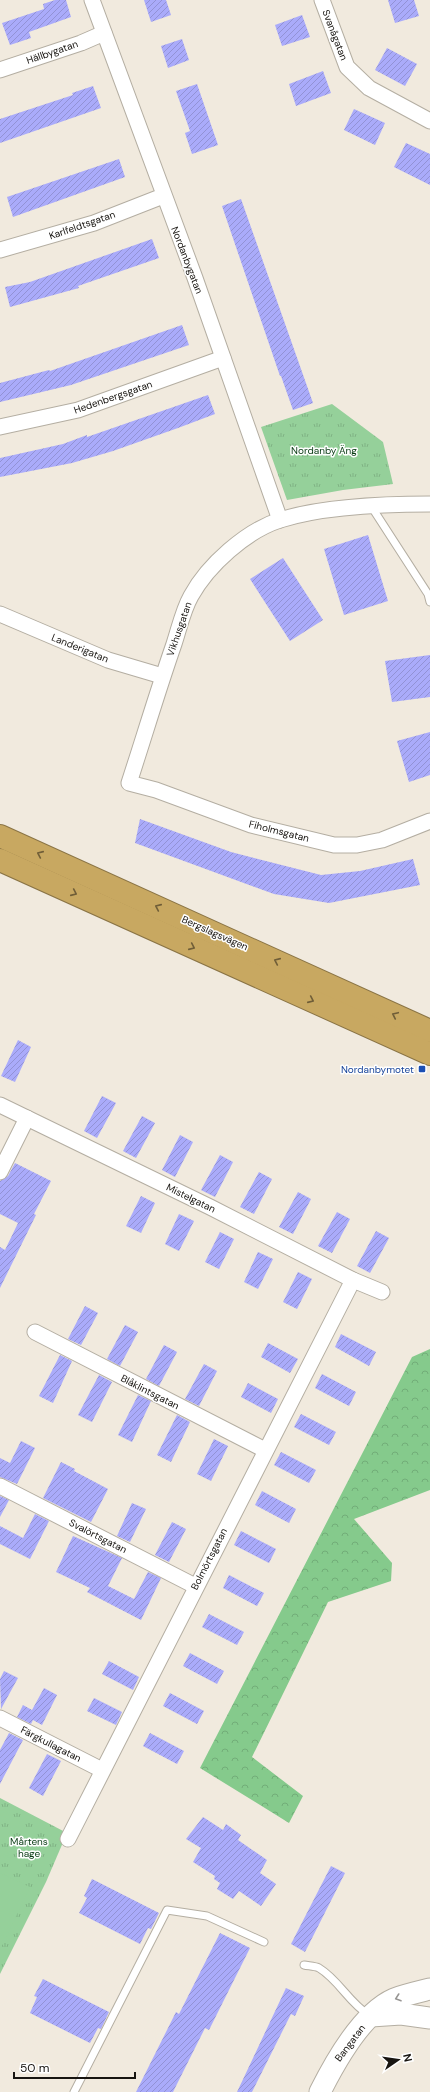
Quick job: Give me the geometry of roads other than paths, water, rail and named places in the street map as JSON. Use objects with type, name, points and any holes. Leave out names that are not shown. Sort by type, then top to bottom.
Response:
[{"type":"highway","name":"Bergslagsvägen","points":[[0,836],[430,1031]]},
{"type":"highway","points":[[0,860],[430,1054]]},
{"type":"main road","name":"Bangatan","points":[[320,2092],[340,2054],[371,2016],[393,2000],[430,1989]]},
{"type":"main road","points":[[371,2016],[402,2014],[430,2018]]},
{"type":"street","name":"Nordanbygatan","points":[[92,0],[223,358],[280,520]]},
{"type":"street","name":"Svanågatan","points":[[322,0],[336,42],[347,67],[369,88],[430,121]]},
{"type":"street","name":"Hällbygatan","points":[[0,70],[81,43],[104,33]]},
{"type":"street","name":"Karlfeldtsgatan","points":[[0,250],[94,223],[163,196]]},
{"type":"street","name":"Hedenbergsgatan","points":[[0,427],[78,410],[223,358]]},
{"type":"street","name":"Vikhusgatan","points":[[129,783],[162,676],[190,596],[218,560],[240,542],[280,520],[332,510],[371,506],[430,504]]},
{"type":"street","name":"Landerigatan","points":[[0,614],[108,660],[162,676]]},
{"type":"street","name":"Fiholmsgatan","points":[[129,783],[156,790],[251,825],[334,845],[357,845],[382,840],[430,821]]},
{"type":"street","name":"Mistelgatan","points":[[0,1105],[203,1204],[353,1280],[382,1292]]},
{"type":"street","points":[[0,1172],[27,1118]]},
{"type":"street","name":"Bolmörtsgatan","points":[[68,1838],[195,1586],[353,1280]]},
{"type":"street","name":"Blåklintsgatan","points":[[35,1332],[265,1450]]},
{"type":"street","name":"Svalörtsgatan","points":[[0,1486],[195,1586]]},
{"type":"street","name":"Färgkullagatan","points":[[0,1718],[102,1770]]},
{"type":"lane","points":[[371,506],[428,594],[430,602]]},
{"type":"lane","points":[[74,2092],[167,1910],[207,1916],[264,1942]]},
{"type":"lane","points":[[304,1965],[319,1968],[338,1984],[358,2008],[371,2016]]},
{"type":"place","name":"Nordanbymotet","points":[[422,1069]]},
{"type":"park label","name":"Nordanby Äng","points":[[324,450]]},
{"type":"park label","name":"Mårtens hage","points":[[29,1846]]}]
